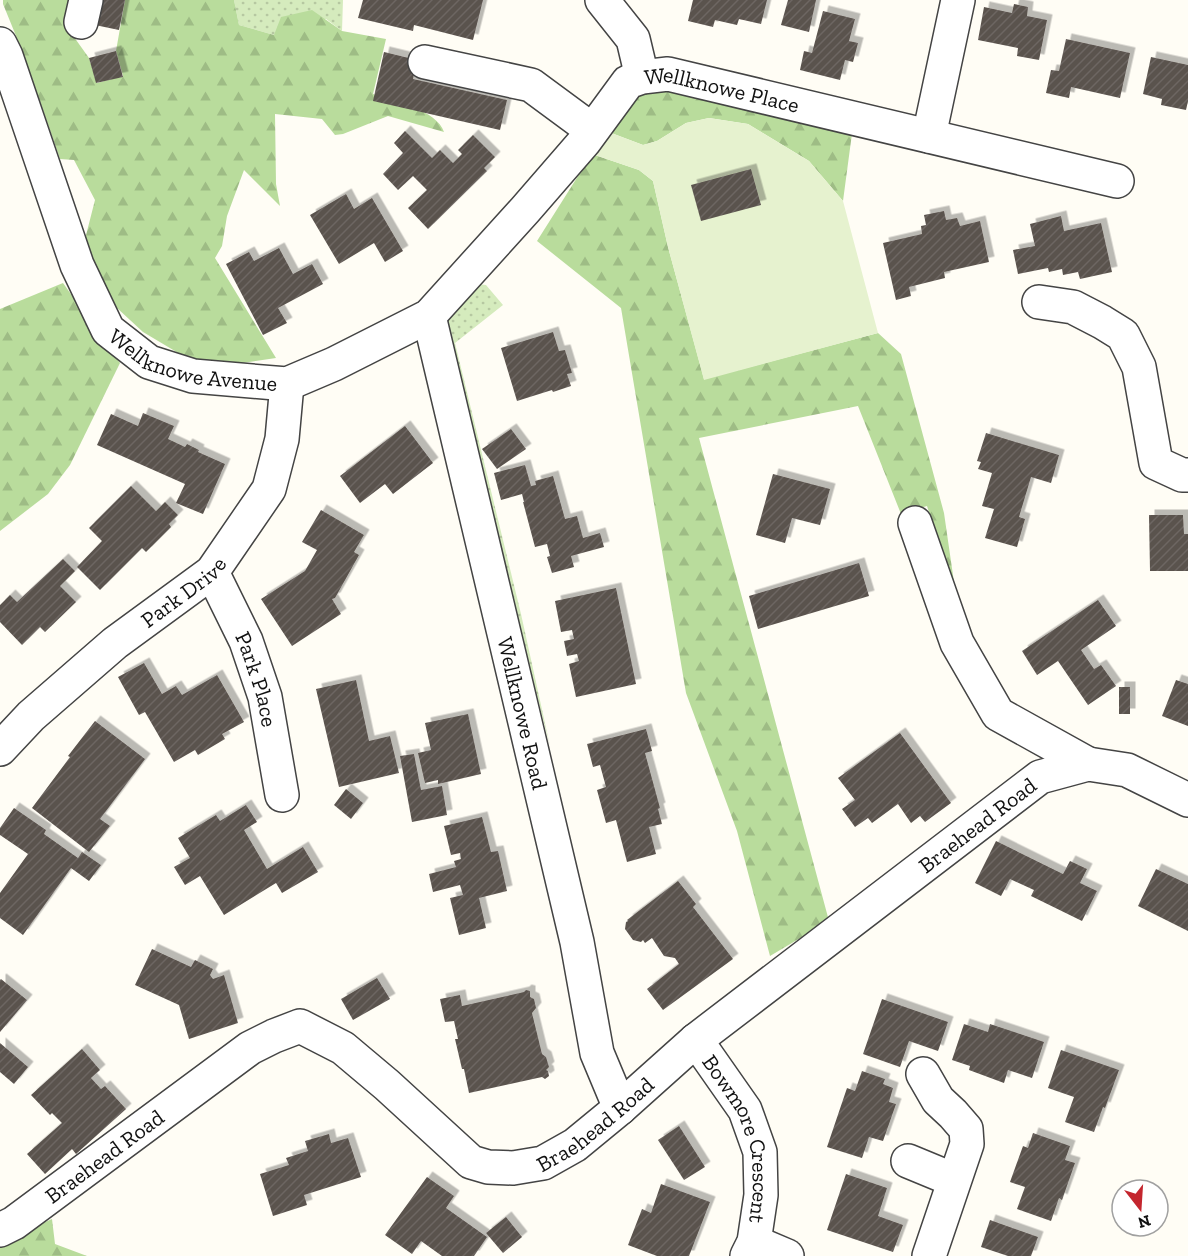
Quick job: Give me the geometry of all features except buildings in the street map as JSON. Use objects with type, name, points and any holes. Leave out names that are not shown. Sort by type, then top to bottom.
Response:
[{"type":"street","points":[[602,0],[633,39],[642,77]]},
{"type":"street","points":[[929,136],[958,0]]},
{"type":"street","name":"Wellknowe Avenue","points":[[0,44],[77,265],[108,330],[149,362],[193,376],[287,384],[334,364],[429,316]]},
{"type":"street","points":[[425,62],[531,85],[592,130]]},
{"type":"street","name":"Wellknowe Place","points":[[429,316],[525,210],[592,130],[628,82],[642,77],[668,74],[1117,181]]},
{"type":"street","points":[[1039,302],[1073,307],[1123,335],[1139,367],[1156,463],[1182,475],[1188,475]]},
{"type":"street","name":"Wellknowe Road","points":[[429,316],[566,941],[597,1053],[620,1108]]},
{"type":"street","name":"Park Drive","points":[[0,749],[31,716],[115,643],[212,572],[269,489],[282,439],[287,384]]},
{"type":"street","points":[[915,523],[957,643],[998,714],[1088,764]]},
{"type":"street","name":"Park Place","points":[[212,572],[246,641],[265,697],[282,795]]},
{"type":"street","name":"Braehead Road","points":[[0,1230],[14,1223],[250,1048],[300,1026],[343,1048],[471,1162],[488,1167],[513,1168],[543,1163],[575,1145],[696,1040],[1040,777],[1088,764],[1127,770],[1188,800]]},
{"type":"street","name":"Bowmore Crescent","points":[[696,1040],[745,1110],[760,1152],[761,1195],[751,1249],[787,1256]]},
{"type":"street","points":[[923,1074],[938,1100],[966,1129],[967,1144],[929,1256]]},
{"type":"street","points":[[908,1161],[954,1180]]},
{"type":"green space","points":[[3,0],[71,0],[67,18],[74,37],[89,58],[97,83],[123,76],[116,51],[125,0],[234,0],[239,25],[274,35],[281,17],[312,10],[342,31],[386,39],[373,94],[424,112],[440,124],[444,132],[388,116],[335,135],[322,119],[275,114],[276,184],[280,206],[244,170],[227,216],[222,246],[215,258],[276,358],[222,366],[190,360],[143,332],[117,308],[84,243],[95,200],[74,160],[60,159]]},
{"type":"green space","points":[[234,0],[343,0],[342,31],[326,19],[274,35],[239,25]]},
{"type":"green space","points":[[659,84],[853,126],[843,201],[809,161],[748,124],[709,118],[686,123],[657,141],[643,145],[606,131],[640,90]]},
{"type":"green space","points":[[709,118],[748,124],[809,161],[843,201],[878,333],[704,380],[668,247],[653,181],[639,170],[592,154],[606,131],[643,145],[657,141],[686,123]]},
{"type":"green space","points":[[592,154],[639,170],[653,181],[668,247],[704,379],[878,333],[901,354],[944,513],[956,596],[927,506],[901,514],[858,406],[699,438],[829,921],[770,956],[737,831],[686,693],[621,308],[537,241]]},
{"type":"green space","points":[[63,283],[120,363],[70,465],[48,494],[0,531],[0,309]]},
{"type":"green space","points":[[468,283],[486,285],[503,305],[455,343],[521,614],[550,746],[445,341],[447,316]]},
{"type":"green space","points":[[52,1219],[55,1244],[87,1256],[0,1256],[0,1242]]}]
